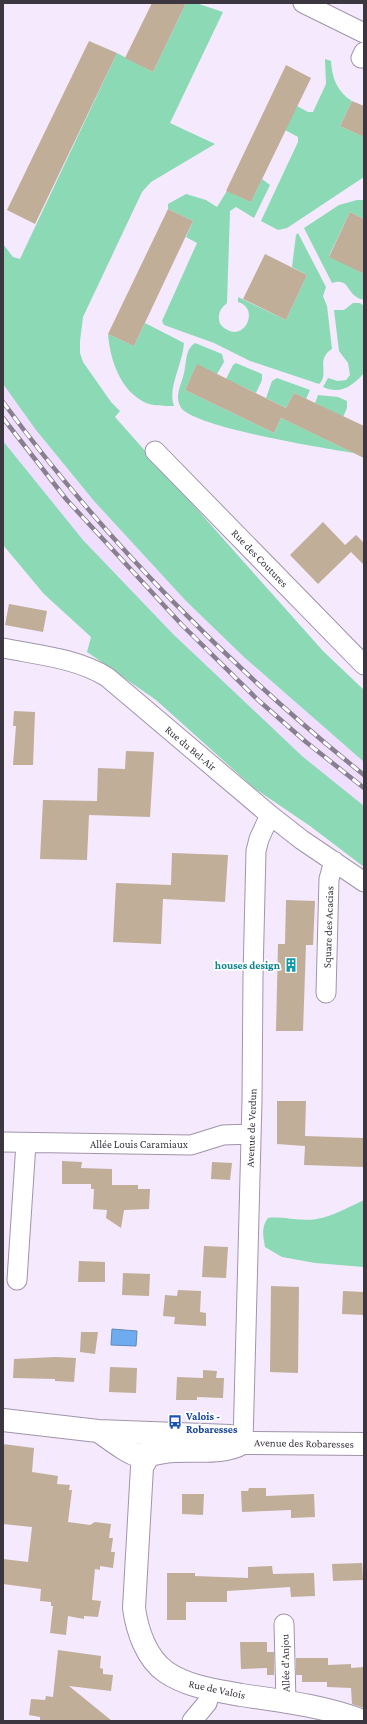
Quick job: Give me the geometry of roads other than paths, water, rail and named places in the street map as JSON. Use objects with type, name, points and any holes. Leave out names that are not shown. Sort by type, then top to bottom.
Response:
[{"type":"street","points":[[303,3],[364,33]]},
{"type":"street","points":[[330,3],[364,21]]},
{"type":"street","name":"Rue des Coutures","points":[[155,451],[364,665]]},
{"type":"street","name":"Rue du Bel-Air","points":[[3,648],[80,664],[94,669],[107,677],[270,815],[302,840],[364,882]]},
{"type":"street","name":"Avenue de Verdun","points":[[243,1443],[251,1134],[256,851],[259,838],[270,815]]},
{"type":"street","name":"Square des Acacias","points":[[326,994],[330,879],[334,861]]},
{"type":"street","name":"Allée Louis Caramiaux","points":[[3,1142],[191,1145],[223,1135],[251,1134]]},
{"type":"street","points":[[17,1280],[26,1142]]},
{"type":"street","name":"Avenue des Robaresses","points":[[3,1420],[98,1431],[230,1436],[243,1443]]},
{"type":"street","name":"Avenue des Robaresses","points":[[98,1431],[142,1459],[165,1452],[228,1449],[243,1443],[364,1444]]},
{"type":"street","name":"Rue de Valois","points":[[144,1433],[134,1591],[136,1625],[146,1648],[164,1671],[182,1681],[211,1689],[286,1702],[330,1716],[363,1721]]},
{"type":"street","name":"Allée d'Anjou","points":[[284,1624],[286,1702]]},
{"type":"street","points":[[192,1721],[207,1703],[211,1689]]},
{"type":"water","points":[[112,1329],[137,1331],[136,1346],[111,1345]]},
{"type":"railway","points":[[3,402],[83,503],[172,600],[266,691],[314,734],[364,775]]},
{"type":"railway","points":[[3,418],[66,499],[182,625],[258,700],[306,742],[364,788]]},
{"type":"place","name":"houses design","points":[[291,965]]},
{"type":"place","name":"Valois - Robaresses","points":[[175,1422]]}]
